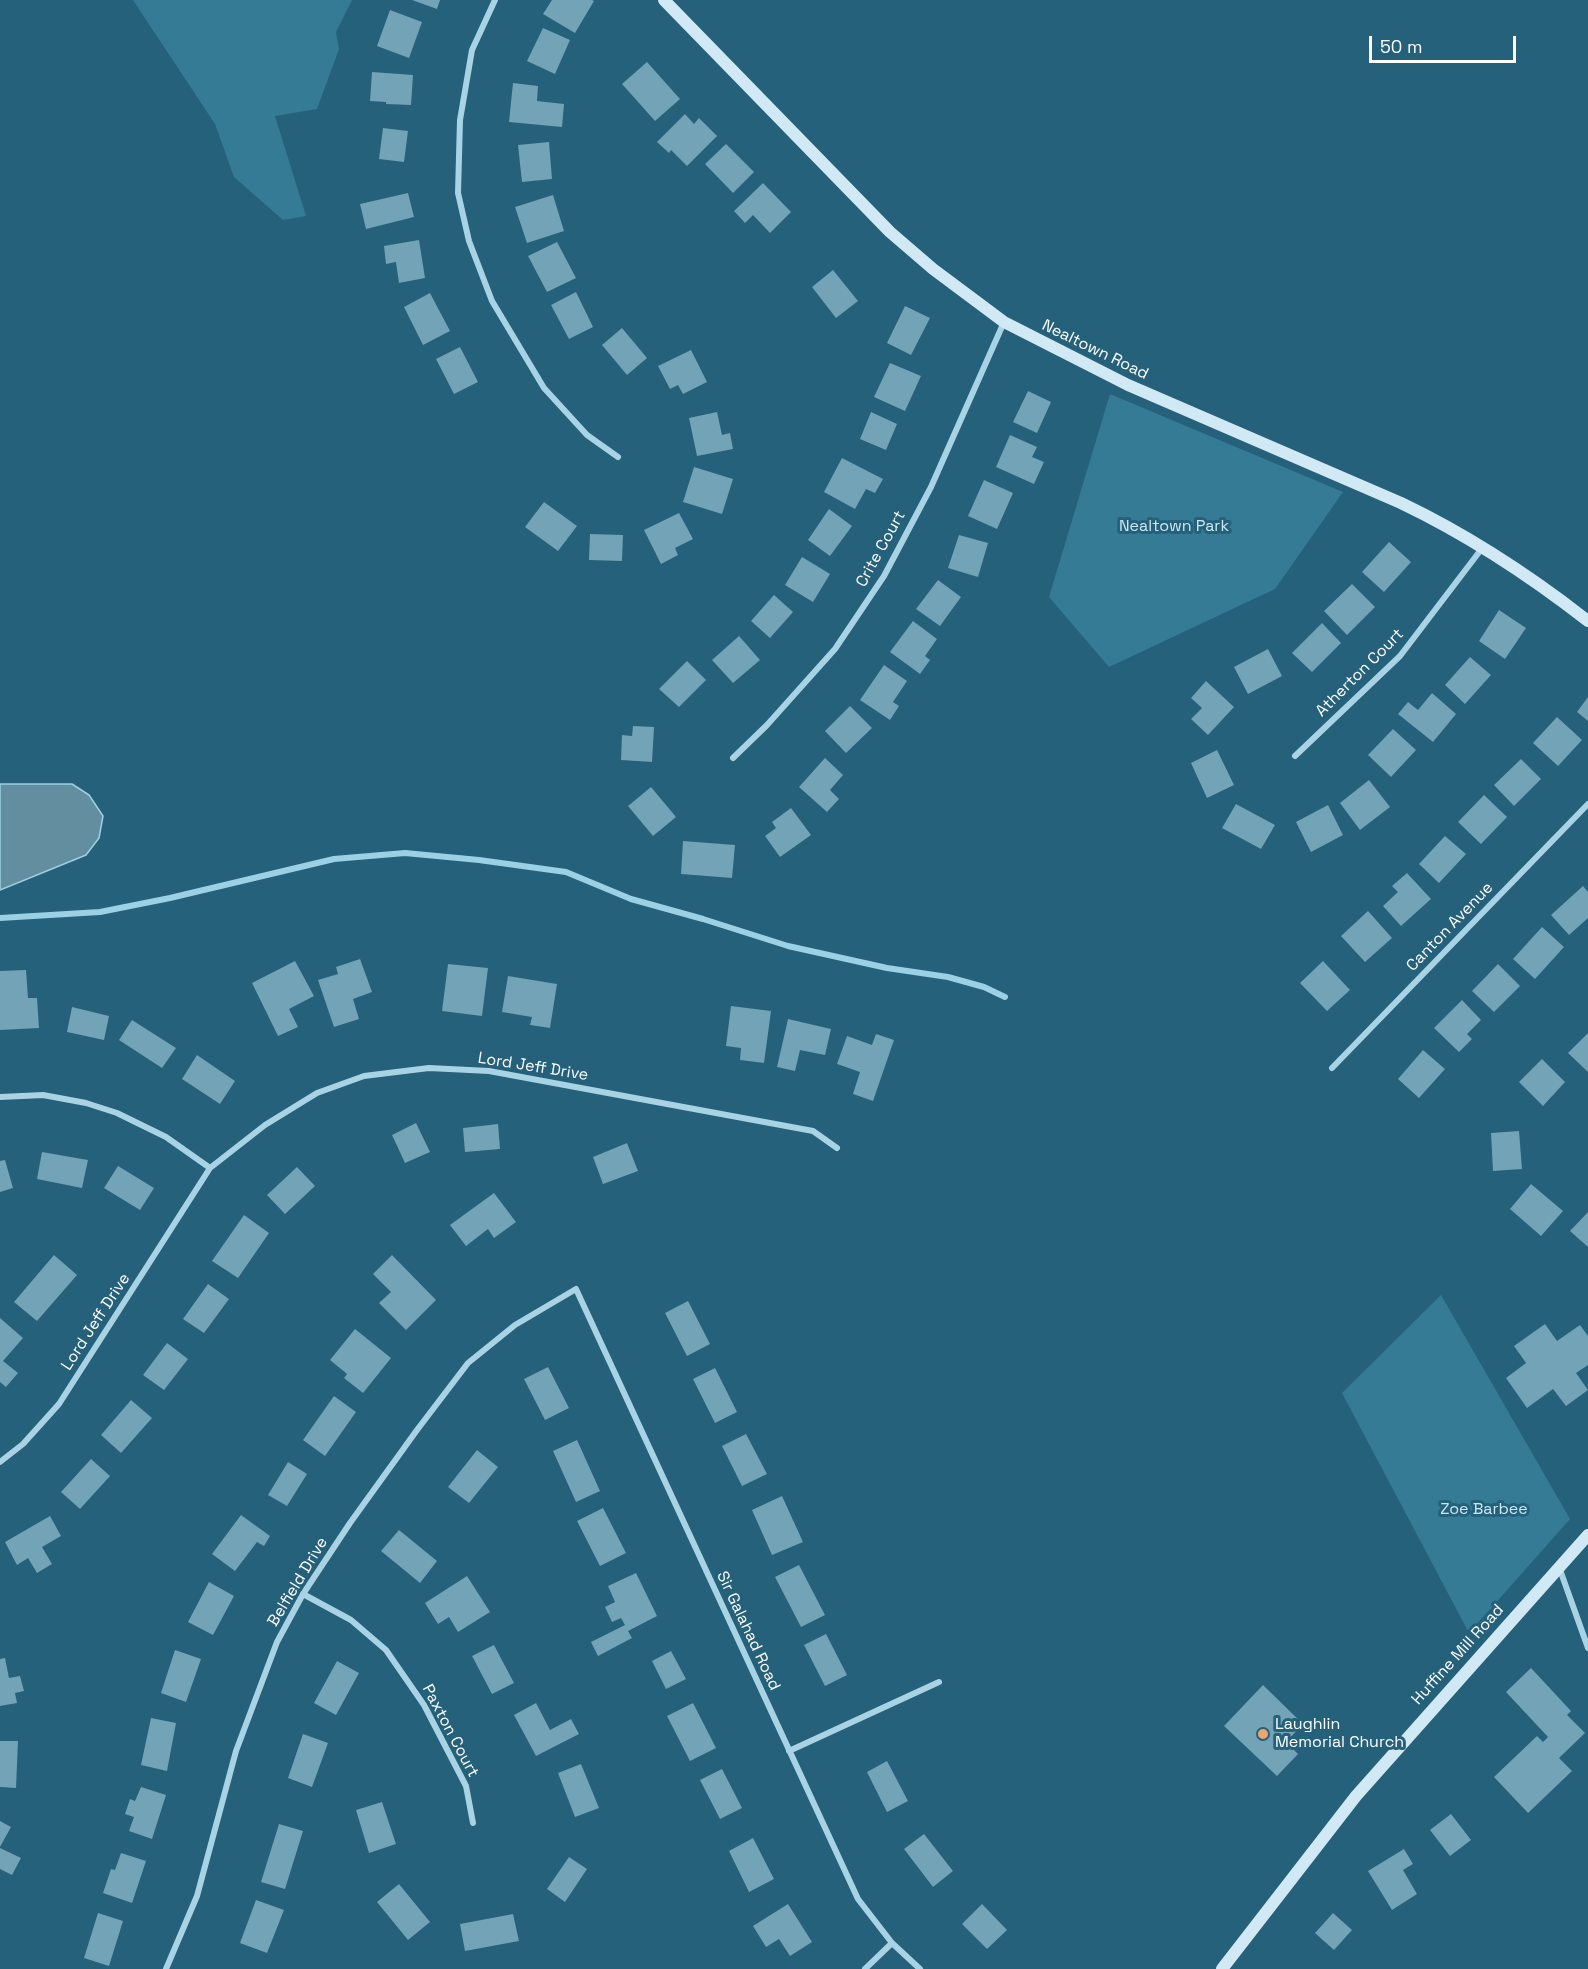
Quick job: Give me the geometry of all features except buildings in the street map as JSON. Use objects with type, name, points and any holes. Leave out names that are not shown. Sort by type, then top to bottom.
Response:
[{"type":"street","points":[[495,0],[472,50],[460,120],[458,193],[469,241],[492,301],[544,388],[587,435],[618,457]]},
{"type":"street","name":"Nealtown Road","points":[[664,0],[890,232],[933,269],[1004,322],[1128,385],[1444,523],[1483,546],[1555,595],[1588,621]]},
{"type":"street","name":"Crite Court","points":[[734,758],[835,649],[884,576],[931,487],[1004,322]]},
{"type":"street","name":"Atherton Court","points":[[1295,756],[1400,656],[1483,546]]},
{"type":"street","name":"Canton Avenue","points":[[1332,1068],[1588,804]]},
{"type":"street","name":"Lord Jeff Drive","points":[[0,1462],[23,1444],[60,1404],[210,1168],[264,1125],[317,1093],[364,1076],[429,1068],[489,1071],[813,1131],[837,1148]]},
{"type":"street","points":[[0,1096],[43,1095],[86,1103],[117,1113],[166,1137],[210,1168]]},
{"type":"street","name":"Belfield Drive","points":[[166,1969],[197,1896],[236,1751],[278,1642],[303,1594],[350,1523],[468,1363],[515,1325],[576,1289]]},
{"type":"street","name":"Sir Galahad Road","points":[[576,1289],[858,1899],[892,1943],[920,1969]]},
{"type":"street","name":"Huffine Mill Road","points":[[1222,1969],[1356,1796],[1588,1535]]},
{"type":"street","points":[[1559,1566],[1588,1647]]},
{"type":"street","name":"Paxton Court","points":[[303,1594],[351,1620],[386,1650],[424,1706],[466,1786],[473,1824]]},
{"type":"street","points":[[789,1751],[939,1682]]},
{"type":"street","points":[[865,1969],[892,1943]]},
{"type":"green space","points":[[133,0],[352,0],[336,32],[339,49],[317,109],[275,116],[306,216],[283,220],[234,177],[215,124]]},
{"type":"green space","name":"Nealtown Park","points":[[1110,394],[1343,492],[1275,589],[1109,667],[1049,597]]},
{"type":"green space","name":"Zoe Barbee","points":[[1441,1295],[1570,1519],[1469,1633],[1342,1393]]},
{"type":"shaded area","points":[[0,784],[72,784],[89,795],[103,816],[99,838],[86,855],[0,890]]},
{"type":"waterway","points":[[0,918],[100,912],[170,898],[334,859],[405,853],[566,872],[631,899],[788,946],[887,968],[948,977],[984,987],[1005,997]]},
{"type":"place","name":"Laughlin Memorial Church","points":[[1263,1734]]}]
